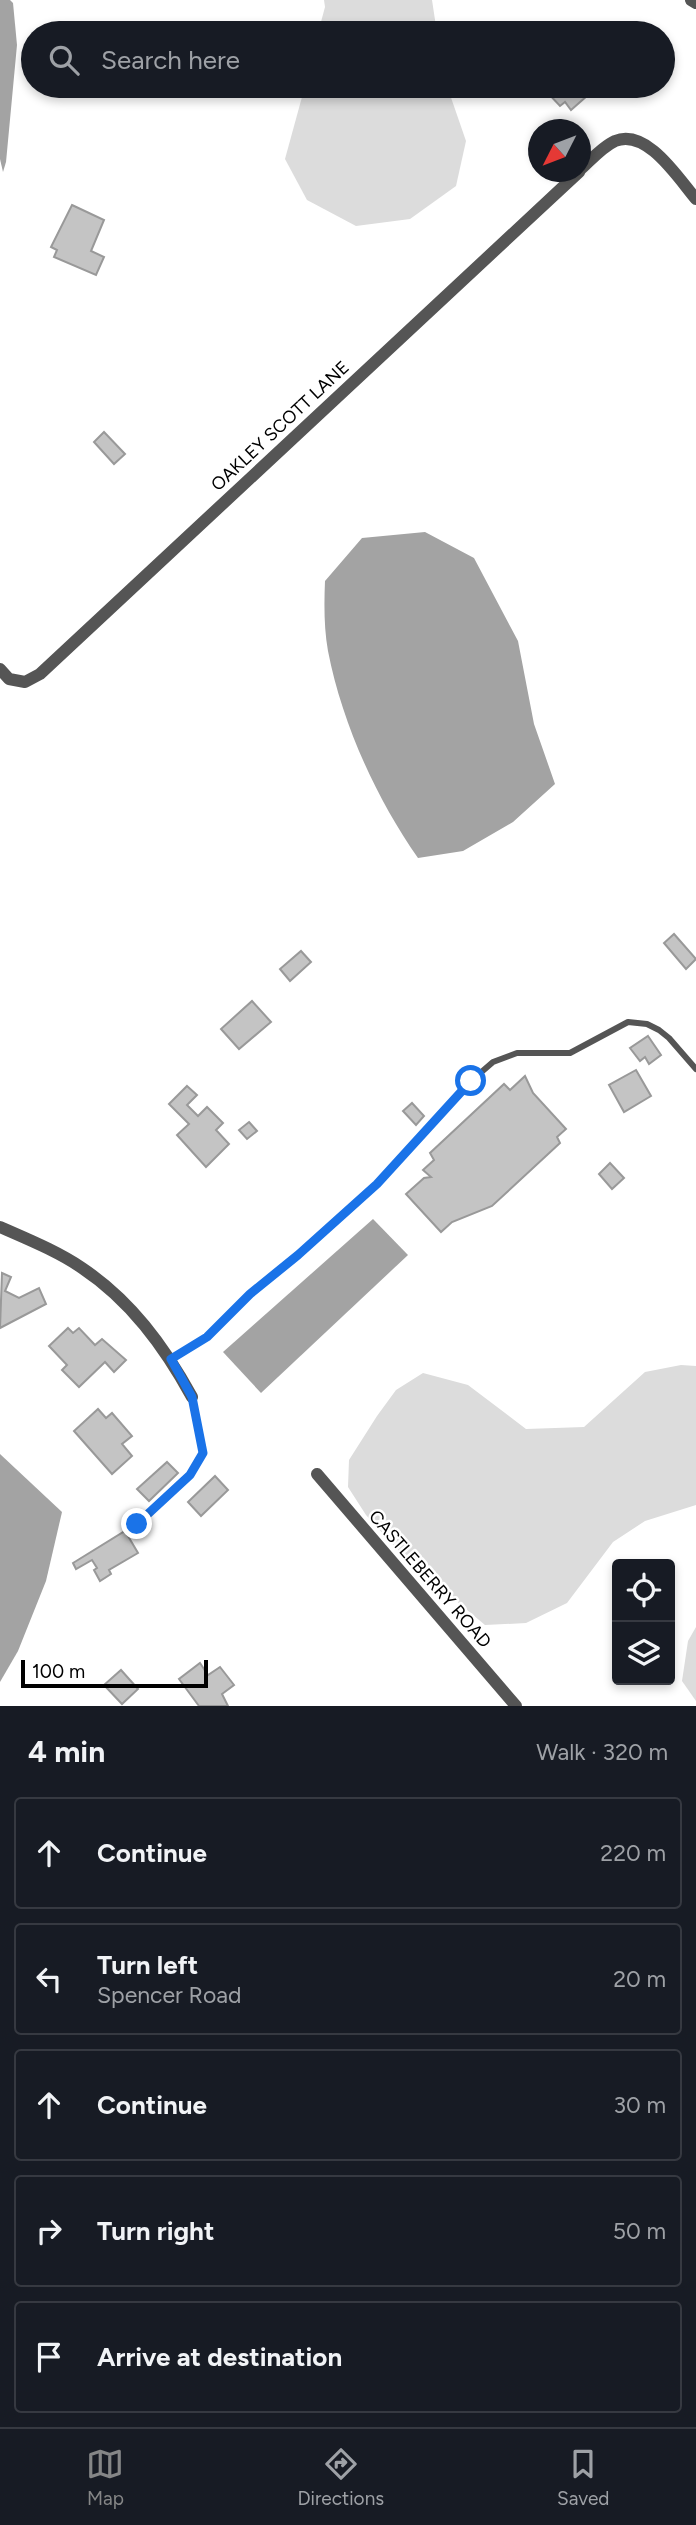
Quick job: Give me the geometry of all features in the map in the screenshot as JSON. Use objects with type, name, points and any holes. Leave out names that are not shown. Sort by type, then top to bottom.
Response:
[{"type":"street","points":[[691,0],[696,3]]},
{"type":"street","name":"OAKLEY SCOTT LANE","points":[[591,160],[617,140],[633,139],[649,145],[696,199]]},
{"type":"street","name":"OAKLEY SCOTT LANE","points":[[0,669],[9,679],[25,682],[40,674],[568,182]]},
{"type":"street","points":[[0,1227],[81,1267],[128,1305],[171,1359],[192,1397]]},
{"type":"street","name":"CASTLEBERRY ROAD","points":[[317,1474],[516,1706]]},
{"type":"lane","points":[[171,1359],[207,1337],[250,1294],[377,1184],[471,1081],[493,1062],[517,1053],[570,1053],[628,1022],[646,1024],[659,1030],[696,1069]]},
{"type":"lane","points":[[137,1524],[190,1475],[203,1453],[192,1397]]},
{"type":"shaded area","points":[[0,0],[10,0],[13,3],[17,45],[3,172],[0,159]]},
{"type":"shaded area","points":[[324,0],[432,0],[435,21],[321,21]]},
{"type":"shaded area","points":[[302,98],[451,98],[466,141],[456,186],[410,219],[356,226],[307,200],[285,159]]},
{"type":"shaded area","points":[[425,532],[474,558],[518,641],[534,724],[555,784],[513,822],[463,851],[418,858],[388,810],[362,759],[342,705],[328,651],[324,599],[325,581],[362,538]]},
{"type":"shaded area","points":[[373,1219],[408,1255],[261,1393],[223,1352]]},
{"type":"shaded area","points":[[681,1365],[696,1366],[696,1505],[645,1521],[613,1542],[567,1603],[526,1623],[485,1625],[405,1558],[366,1515],[348,1487],[349,1460],[377,1416],[396,1390],[423,1373],[468,1385],[526,1429],[584,1427],[645,1372]]},
{"type":"shaded area","points":[[0,1454],[62,1512],[46,1581],[18,1651],[0,1682]]},
{"type":"shaded area","points":[[696,1627],[696,1701],[682,1681],[688,1641]]},
{"type":"building","points":[[553,98],[585,98],[571,110],[565,102],[560,106]]},
{"type":"building","points":[[72,205],[104,220],[91,251],[104,257],[96,275],[54,257],[57,250],[51,247]]},
{"type":"building","points":[[104,432],[125,454],[114,464],[94,442]]},
{"type":"building","points":[[674,934],[696,959],[686,969],[664,943]]},
{"type":"building","points":[[301,951],[311,962],[290,981],[280,969]]},
{"type":"building","points":[[252,1001],[271,1022],[239,1049],[221,1029]]},
{"type":"building","points":[[648,1036],[661,1055],[649,1064],[645,1057],[640,1061],[630,1048]]},
{"type":"building","points":[[636,1070],[651,1096],[624,1112],[609,1085]]},
{"type":"building","points":[[525,1076],[533,1093],[566,1129],[557,1137],[560,1143],[492,1206],[452,1222],[441,1232],[406,1194],[424,1178],[431,1177],[423,1170],[434,1160],[430,1153],[504,1084],[510,1090]]},
{"type":"building","points":[[187,1086],[197,1095],[187,1105],[198,1116],[207,1107],[223,1123],[216,1130],[229,1144],[206,1167],[177,1135],[189,1124],[169,1104]]},
{"type":"building","points":[[412,1103],[424,1116],[416,1125],[403,1111]]},
{"type":"building","points":[[249,1122],[257,1131],[247,1139],[239,1130]]},
{"type":"building","points":[[610,1163],[624,1178],[612,1189],[599,1174]]},
{"type":"building","points":[[2,1273],[11,1277],[5,1291],[19,1298],[39,1288],[46,1304],[0,1328]]},
{"type":"building","points":[[68,1328],[73,1333],[79,1328],[95,1345],[102,1339],[126,1360],[114,1372],[105,1362],[79,1387],[62,1370],[67,1365],[49,1346]]},
{"type":"building","points":[[98,1409],[106,1418],[112,1413],[132,1436],[122,1444],[132,1456],[112,1474],[74,1431]]},
{"type":"building","points":[[167,1462],[178,1473],[149,1501],[137,1489]]},
{"type":"building","points":[[215,1476],[228,1490],[201,1516],[188,1502]]},
{"type":"building","points":[[125,1531],[138,1553],[109,1570],[111,1574],[100,1581],[92,1560],[76,1569],[73,1563]]},
{"type":"building","points":[[200,1663],[208,1675],[220,1667],[234,1685],[222,1694],[228,1706],[199,1706],[179,1679]]},
{"type":"building","points":[[121,1670],[138,1689],[122,1704],[104,1685]]},
{"type":"route","points":[[137,1524],[190,1475],[203,1453],[192,1397],[171,1359],[207,1337],[250,1294],[377,1184],[471,1081]]}]
